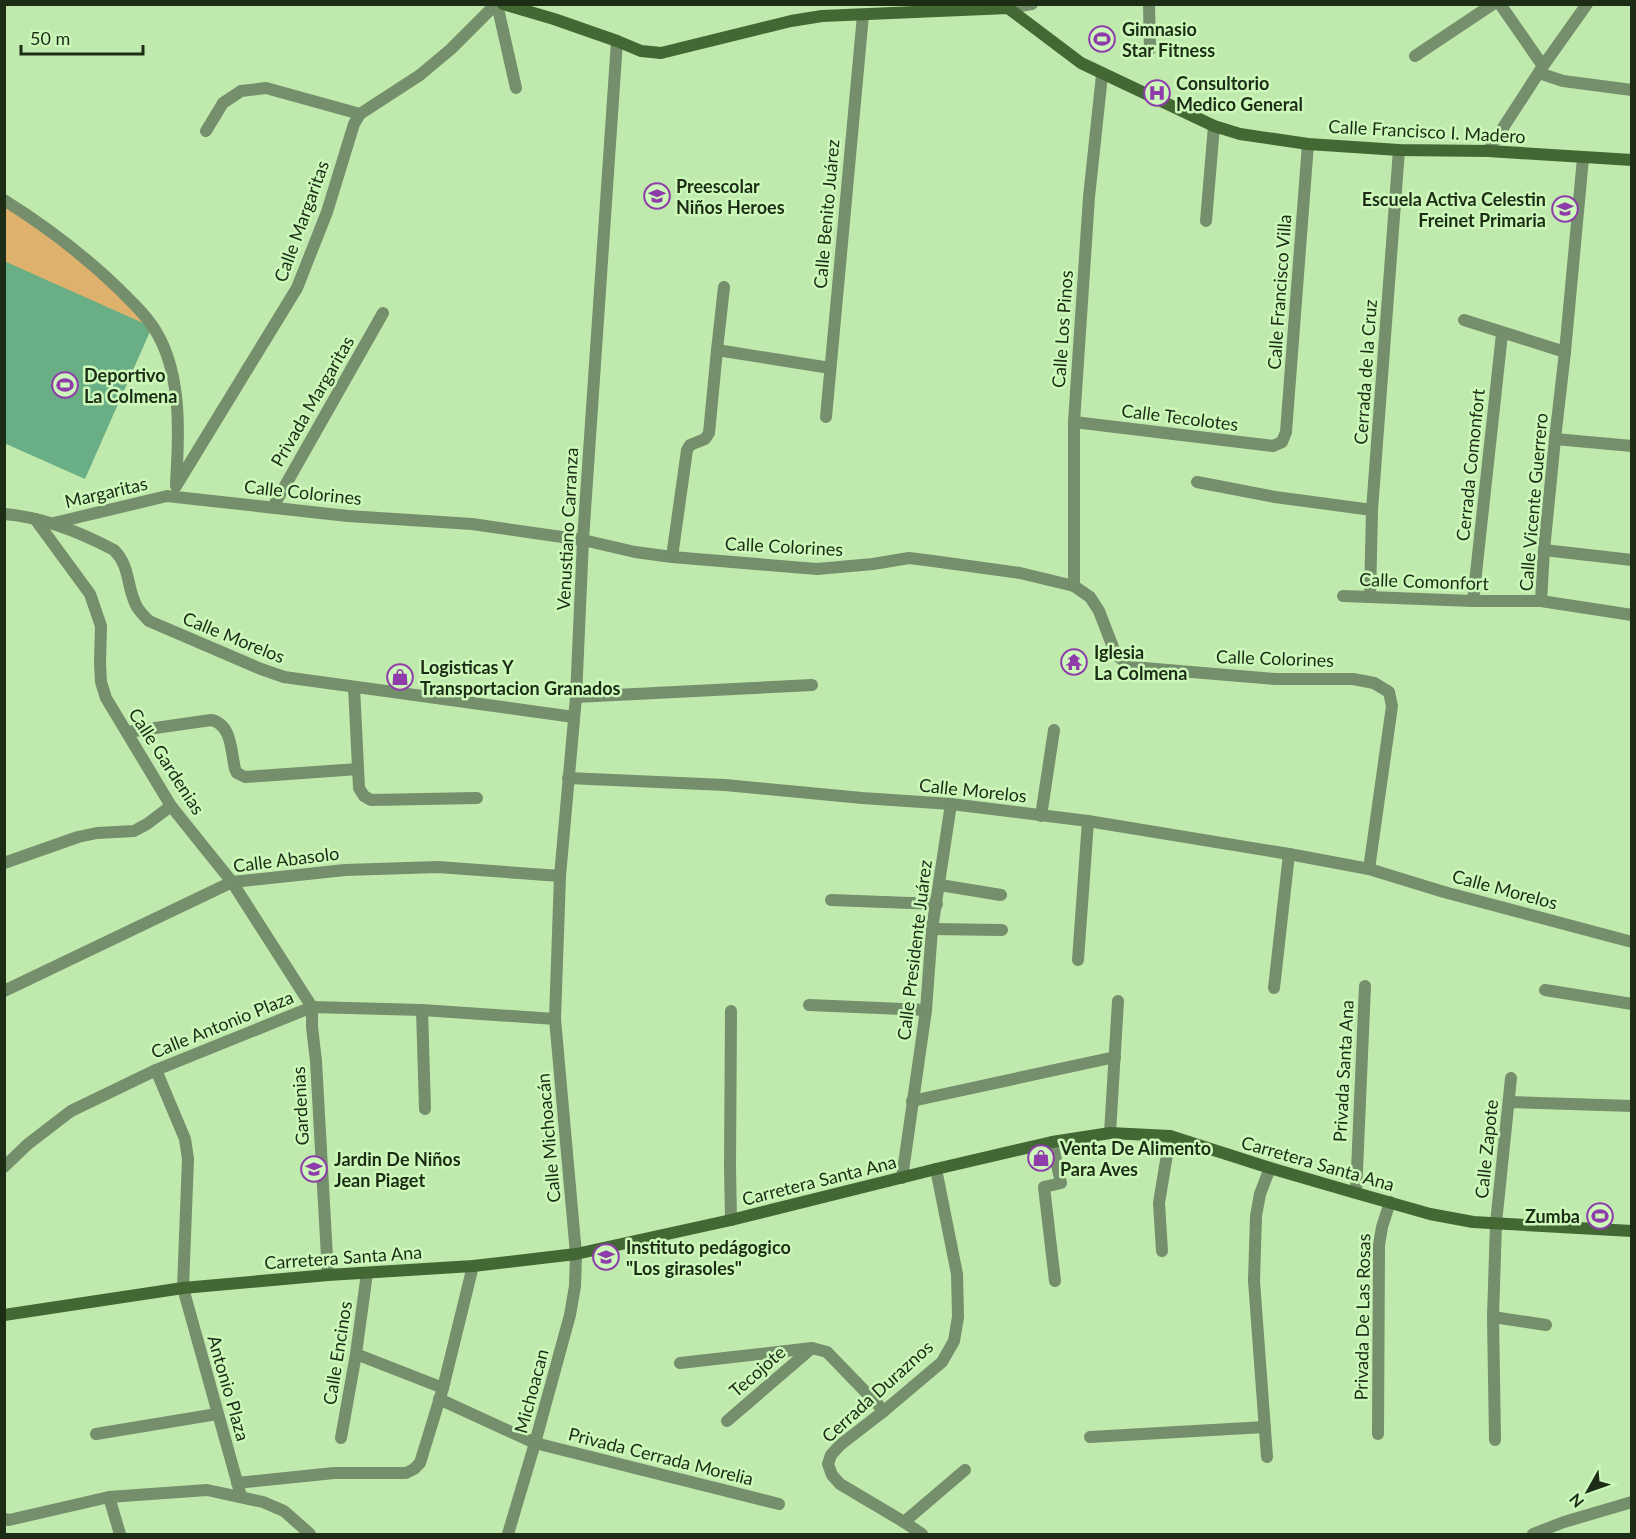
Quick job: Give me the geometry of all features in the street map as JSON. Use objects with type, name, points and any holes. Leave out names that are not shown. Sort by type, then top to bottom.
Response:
[{"type":"main road","points":[[502,4],[554,19],[641,51],[661,53],[791,21],[822,16],[1006,6]]},
{"type":"main road","name":"Calle Francisco I. Madero","points":[[1006,6],[1081,63],[1102,75],[1214,126],[1240,134],[1308,144],[1399,150],[1488,151],[1632,160]]},
{"type":"main road","name":"Carretera Santa Ana","points":[[4,1315],[183,1288],[328,1275],[473,1266],[576,1254],[731,1220],[936,1169],[1052,1143],[1110,1133],[1170,1136],[1270,1168],[1430,1214],[1473,1222],[1632,1231]]},
{"type":"street","points":[[496,4],[516,88]]},
{"type":"street","points":[[206,131],[223,103],[241,91],[266,88],[360,114],[420,75],[496,4]]},
{"type":"street","points":[[1006,6],[1032,4]]},
{"type":"street","points":[[1149,4],[1150,49]]},
{"type":"street","points":[[1414,56],[1493,4]]},
{"type":"street","points":[[1500,4],[1541,70],[1563,81],[1632,90]]},
{"type":"street","points":[[1488,151],[1587,4]]},
{"type":"street","name":"Calle Benito Juárez","points":[[826,417],[863,15]]},
{"type":"street","name":"Venustiano Carranza","points":[[555,1019],[560,876],[576,696],[583,540],[617,41]]},
{"type":"street","name":"Calle Los Pinos","points":[[1074,586],[1074,423],[1089,197],[1102,75]]},
{"type":"street","name":"Calle Margaritas","points":[[167,496],[176,486],[300,282],[327,212],[354,123],[360,114]]},
{"type":"street","points":[[1206,221],[1214,126]]},
{"type":"street","name":"Calle Francisco Villa","points":[[1282,442],[1286,432],[1308,144]]},
{"type":"street","name":"Cerrada de la Cruz","points":[[1370,597],[1372,510],[1399,150]]},
{"type":"street","name":"Calle Vicente Guerrero","points":[[1583,158],[1565,352],[1554,439],[1541,601],[1632,615]]},
{"type":"street","points":[[4,200],[83,255],[131,301],[158,335],[171,371],[174,389],[179,445],[176,486]]},
{"type":"street","points":[[672,557],[687,450],[690,445],[705,439],[709,433],[724,287]]},
{"type":"street","name":"Privada Margaritas","points":[[273,507],[383,313]]},
{"type":"street","points":[[1464,321],[1565,352]]},
{"type":"street","name":"Cerrada Comonfort","points":[[1473,601],[1503,334]]},
{"type":"street","points":[[717,350],[830,368]]},
{"type":"street","name":"Calle Tecolotes","points":[[1074,423],[1273,446],[1282,442]]},
{"type":"street","points":[[1554,439],[1632,446]]},
{"type":"street","points":[[1197,482],[1275,497],[1372,510]]},
{"type":"street","name":"Calle Colorines","points":[[167,496],[348,516],[472,524],[583,540],[635,552],[672,557],[817,569],[909,558],[1020,573],[1074,586],[1090,597],[1099,611],[1116,655],[1132,666],[1275,679],[1353,679],[1374,683],[1389,692],[1392,706],[1369,869]]},
{"type":"street","name":"Margaritas","points":[[54,523],[167,496]]},
{"type":"street","name":"Calle Morelos","points":[[4,514],[54,523],[114,550],[125,565],[137,607],[149,621],[261,669],[284,677],[574,717]]},
{"type":"street","name":"Calle Gardenias","points":[[35,519],[90,594],[101,626],[101,681],[106,698],[171,806],[232,882],[312,1007]]},
{"type":"street","points":[[1544,550],[1632,560]]},
{"type":"street","name":"Calle Comonfort","points":[[1343,596],[1541,601]]},
{"type":"street","points":[[576,696],[812,685]]},
{"type":"street","points":[[354,687],[359,788],[364,796],[371,800],[477,798]]},
{"type":"street","points":[[127,732],[211,720],[218,722],[226,729],[235,769],[245,777],[358,769]]},
{"type":"street","points":[[1041,816],[1054,730]]},
{"type":"street","name":"Calle Morelos","points":[[568,778],[725,785],[951,804],[1088,821],[1369,869],[1444,892],[1632,942]]},
{"type":"street","name":"Calle Presidente Juárez","points":[[902,1178],[926,1010],[932,929],[951,804]]},
{"type":"street","points":[[4,863],[78,837],[97,833],[134,831],[171,806]]},
{"type":"street","points":[[1078,960],[1088,821]]},
{"type":"street","points":[[1274,988],[1289,854]]},
{"type":"street","name":"Calle Abasolo","points":[[4,991],[232,882],[345,870],[438,867],[560,876]]},
{"type":"street","points":[[940,885],[1001,895]]},
{"type":"street","points":[[831,900],[937,903]]},
{"type":"street","points":[[932,929],[1002,930]]},
{"type":"street","name":"Privada Santa Ana","points":[[1356,1193],[1365,986]]},
{"type":"street","points":[[1545,990],[1632,1004]]},
{"type":"street","points":[[1110,1133],[1118,1001]]},
{"type":"street","points":[[809,1005],[926,1010]]},
{"type":"street","name":"Calle Antonio Plaza","points":[[4,1167],[28,1144],[71,1111],[156,1070],[312,1007],[422,1010],[555,1019]]},
{"type":"street","name":"Gardenias","points":[[312,1007],[328,1275]]},
{"type":"street","points":[[422,1010],[425,1109]]},
{"type":"street","points":[[731,1011],[731,1220]]},
{"type":"street","name":"Calle Michoacán","points":[[555,1019],[576,1254]]},
{"type":"street","points":[[912,1101],[1115,1058]]},
{"type":"street","name":"Antonio Plaza","points":[[156,1070],[185,1139],[188,1159],[183,1288],[241,1497]]},
{"type":"street","name":"Calle Zapote","points":[[1495,1440],[1493,1317],[1496,1223],[1511,1078]]},
{"type":"street","points":[[1509,1102],[1632,1106]]},
{"type":"street","points":[[1162,1251],[1159,1203],[1170,1136]]},
{"type":"street","points":[[1052,1143],[1060,1183],[1044,1187],[1055,1281]]},
{"type":"street","points":[[1267,1457],[1254,1281],[1256,1216],[1260,1194],[1270,1168]]},
{"type":"street","name":"Cerrada Duraznos","points":[[904,1522],[840,1484],[832,1475],[828,1464],[831,1455],[840,1445],[942,1362],[954,1341],[958,1317],[957,1274],[936,1169]]},
{"type":"street","name":"Privada De Las Rosas","points":[[1378,1434],[1379,1245],[1390,1202]]},
{"type":"street","name":"Michoacan","points":[[508,1534],[570,1315],[575,1286],[576,1254]]},
{"type":"street","points":[[237,1483],[334,1473],[406,1473],[414,1468],[420,1462],[441,1393],[473,1266]]},
{"type":"street","name":"Calle Encinos","points":[[341,1438],[367,1273]]},
{"type":"street","points":[[1493,1317],[1546,1324]]},
{"type":"street","points":[[680,1363],[812,1347],[827,1352],[884,1411]]},
{"type":"street","name":"Tecojote","points":[[727,1421],[812,1347]]},
{"type":"street","name":"Privada Cerrada Morelia","points":[[356,1354],[441,1393],[535,1443],[779,1504]]},
{"type":"street","points":[[96,1434],[217,1414]]},
{"type":"street","points":[[1090,1437],[1265,1428]]},
{"type":"street","points":[[922,1534],[904,1522],[965,1470]]},
{"type":"street","points":[[4,1519],[109,1497],[207,1490],[263,1502],[284,1511],[310,1534]]},
{"type":"street","points":[[109,1497],[120,1534]]},
{"type":"street","points":[[1533,1534],[1564,1522],[1631,1504]]},
{"type":"shaded area","name":"Deportivo La Colmena","points":[[4,206],[68,246],[152,327],[5,443]]},
{"type":"building","name":"Deportivo La Colmena","points":[[4,261],[152,327],[85,479],[4,443]]},
{"type":"place","name":"Gimnasio Star Fitness","points":[[1102,39]]},
{"type":"place","name":"Consultorio Medico General","points":[[1157,93]]},
{"type":"place","name":"Preescolar Niños Heroes","points":[[657,196]]},
{"type":"place","name":"Escuela Activa Celestin Freinet Primaria","points":[[1565,209]]},
{"type":"place","name":"Deportivo La Colmena","points":[[65,385]]},
{"type":"place","name":"Iglesia La Colmena","points":[[1074,662]]},
{"type":"place","name":"Logisticas Y Transportacion Granados","points":[[400,677]]},
{"type":"place","name":"Venta De Alimento Para Aves","points":[[1041,1158]]},
{"type":"place","name":"Jardin De Niños Jean Piaget","points":[[314,1169]]},
{"type":"place","name":"Zumba","points":[[1600,1216]]},
{"type":"place","name":"Instituto pedágogico \"Los girasoles\"","points":[[606,1257]]}]
